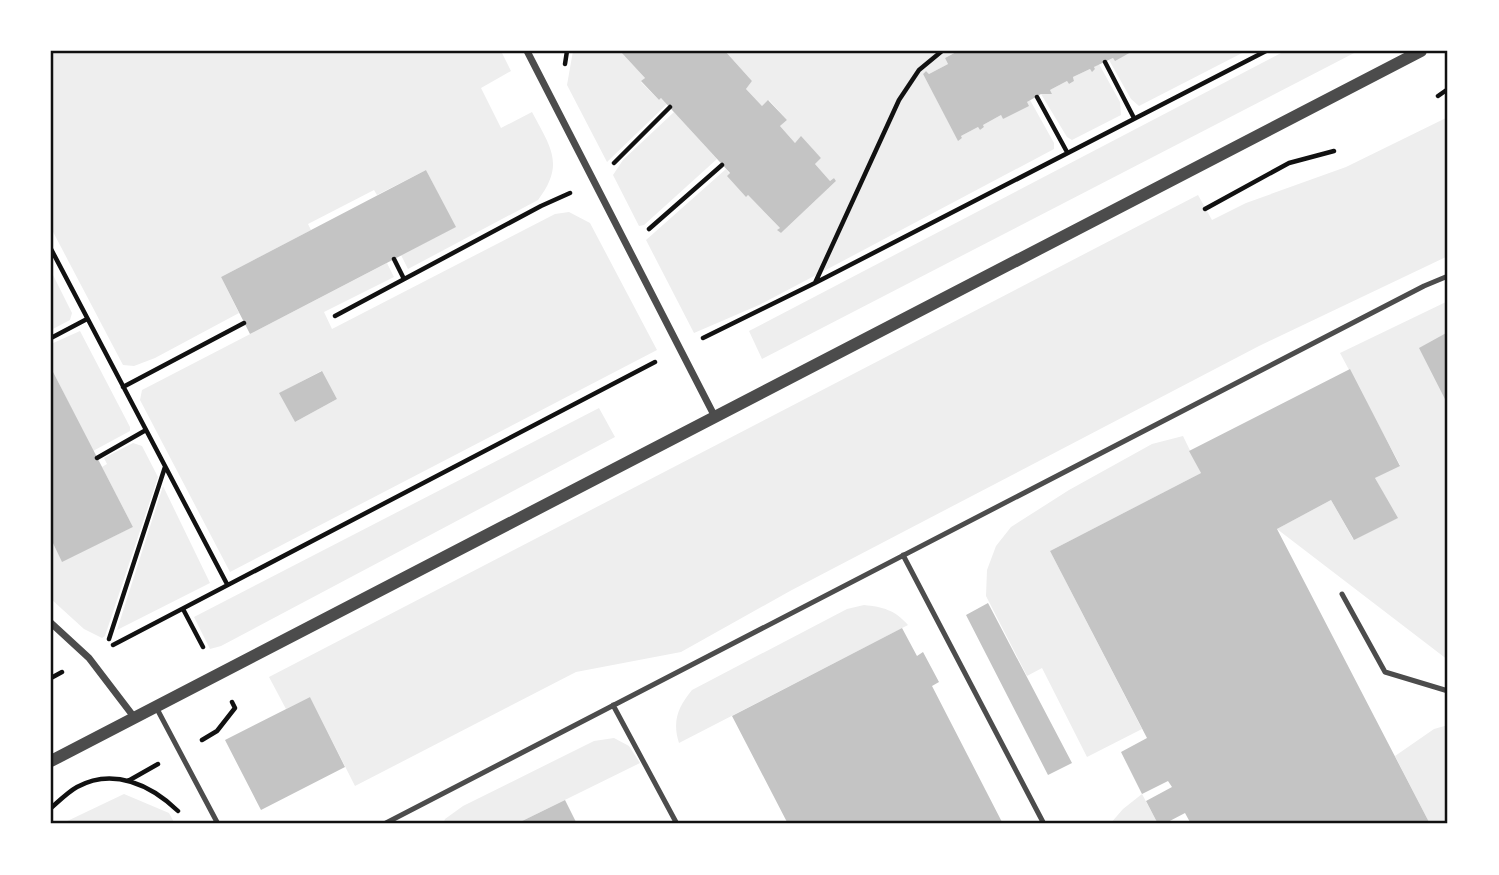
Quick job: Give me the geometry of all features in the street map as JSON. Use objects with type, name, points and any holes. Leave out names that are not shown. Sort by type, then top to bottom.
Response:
[{"type":"street","points":[[527,51],[715,417]]},
{"type":"street","points":[[51,761],[1422,51]]},
{"type":"street","points":[[51,622],[89,658],[134,717]]},
{"type":"lane","points":[[384,824],[1448,276]]},
{"type":"lane","points":[[903,555],[1044,824]]},
{"type":"lane","points":[[1342,594],[1385,672],[1448,691]]},
{"type":"lane","points":[[613,705],[677,824]]},
{"type":"lane","points":[[155,706],[218,824]]},
{"type":"path","points":[[815,283],[899,100],[919,70],[942,51]]},
{"type":"path","points":[[1105,62],[1134,118]]},
{"type":"path","points":[[1438,96],[1448,89]]},
{"type":"path","points":[[1037,97],[1067,152]]},
{"type":"path","points":[[335,316],[541,206],[595,183],[670,107]]},
{"type":"path","points":[[1205,209],[1289,163],[1334,151]]},
{"type":"path","points":[[628,248],[722,165]]},
{"type":"path","points":[[51,249],[227,584]]},
{"type":"path","points":[[394,259],[404,279]]},
{"type":"path","points":[[51,338],[88,319]]},
{"type":"path","points":[[123,387],[244,323]]},
{"type":"path","points":[[97,458],[146,430]]},
{"type":"path","points":[[105,649],[165,466]]},
{"type":"path","points":[[51,808],[74,788],[85,783],[116,778],[145,786],[162,796],[182,814]]},
{"type":"shaded area","points":[[51,51],[501,51],[511,71],[481,88],[501,128],[532,112],[552,156],[551,176],[538,200],[408,269],[401,255],[455,227],[426,170],[377,195],[374,190],[308,224],[311,230],[221,277],[239,313],[155,358],[134,366],[123,365],[51,228]]},
{"type":"shaded area","points":[[573,51],[620,51],[645,78],[641,82],[659,100],[661,98],[667,104],[607,162],[567,85]]},
{"type":"shaded area","points":[[725,51],[939,51],[918,69],[897,100],[818,274],[759,305],[694,333],[646,240],[726,169],[746,196],[780,228],[778,230],[781,233],[836,181],[834,178],[830,181],[815,164],[821,158],[801,137],[795,143],[780,126],[787,120],[769,100],[762,106],[746,89],[752,81]]},
{"type":"shaded area","points":[[946,51],[958,51],[945,58],[948,64],[929,74],[926,71],[923,74],[958,140],[978,127],[980,130],[983,125],[1001,115],[1003,119],[1030,100],[1054,143],[1054,149],[822,272],[901,101],[921,71]]},
{"type":"shaded area","points":[[1133,51],[1246,51],[1139,106],[1131,99],[1109,60],[1115,60]]},
{"type":"shaded area","points":[[1285,51],[1358,51],[762,359],[749,331]]},
{"type":"shaded area","points":[[1099,64],[1120,102],[1121,115],[1072,140],[1067,137],[1041,94],[1052,94],[1050,90],[1067,81],[1069,84],[1074,81],[1073,77],[1090,69],[1092,71]]},
{"type":"shaded area","points":[[674,112],[717,159],[644,225],[639,226],[613,175],[623,160]]},
{"type":"shaded area","points":[[1448,117],[1448,256],[1259,346],[790,591],[681,652],[576,672],[355,786],[310,697],[286,709],[269,677],[1198,195],[1212,220],[1246,203],[1346,167]]},
{"type":"shaded area","points":[[569,212],[590,223],[657,350],[230,572],[140,400],[142,390],[387,263],[394,277],[324,312],[332,329],[555,214]],"holes":[[[321,371],[337,399],[295,422],[280,393]]]},
{"type":"shaded area","points":[[51,271],[72,313],[70,320],[51,330]]},
{"type":"shaded area","points":[[1448,301],[1448,660],[1277,529],[1331,500],[1353,539],[1397,518],[1375,478],[1400,465],[1340,353]]},
{"type":"shaded area","points":[[80,331],[130,427],[130,431],[93,451],[51,368],[51,344]]},
{"type":"shaded area","points":[[599,408],[615,437],[221,646],[210,649],[194,617]]},
{"type":"shaded area","points":[[1183,436],[1201,473],[1050,551],[1142,729],[1087,757],[1042,668],[1027,676],[986,596],[987,570],[996,546],[1011,527],[1069,490],[1152,444]]},
{"type":"shaded area","points":[[133,443],[142,446],[158,477],[105,636],[102,638],[84,629],[51,599],[51,539],[62,561],[133,527],[102,467],[107,464],[104,458]]},
{"type":"shaded area","points":[[163,486],[210,583],[117,630]]},
{"type":"shaded area","points":[[864,605],[888,610],[908,625],[679,743],[676,721],[683,702],[692,690],[847,609]]},
{"type":"shaded area","points":[[1448,725],[1448,824],[1430,824],[1395,756],[1434,729]]},
{"type":"shaded area","points":[[614,738],[629,746],[640,763],[516,824],[443,824],[445,819],[463,806],[594,741]]},
{"type":"shaded area","points":[[124,794],[169,813],[175,824],[61,824]]},
{"type":"shaded area","points":[[1142,794],[1158,824],[1110,824],[1123,809]]},
{"type":"building","points":[[620,51],[725,51],[752,81],[746,89],[762,106],[768,100],[787,120],[780,126],[795,143],[801,136],[821,158],[815,164],[830,181],[834,178],[836,181],[781,233],[777,230],[780,228],[748,195],[746,197],[727,176],[730,173],[661,98],[659,100],[641,81],[645,78]]},
{"type":"building","points":[[958,51],[1133,51],[1115,61],[1113,58],[1094,67],[1092,72],[1090,69],[1073,77],[1074,81],[1069,84],[1067,81],[1050,90],[1052,94],[1041,94],[1027,102],[1029,106],[1003,119],[1001,115],[983,125],[980,130],[978,127],[961,136],[958,141],[923,74],[926,71],[929,74],[948,64],[945,58]]},
{"type":"building","points":[[426,170],[456,227],[250,334],[221,277]]},
{"type":"building","points":[[1448,332],[1448,405],[1419,348]]},
{"type":"building","points":[[51,368],[133,527],[62,562],[51,539]]},
{"type":"building","points":[[1350,369],[1400,466],[1375,478],[1398,518],[1354,540],[1331,500],[1277,529],[1430,824],[1191,824],[1185,813],[1164,824],[1158,824],[1146,801],[1172,787],[1168,781],[1142,794],[1121,752],[1147,738],[1050,551],[1201,473],[1189,451]]},
{"type":"building","points":[[322,371],[337,399],[295,422],[279,393]]},
{"type":"building","points":[[988,603],[1072,763],[1048,775],[966,615]]},
{"type":"building","points":[[902,628],[917,656],[923,652],[939,682],[932,686],[1003,824],[788,824],[732,716]]},
{"type":"building","points":[[310,697],[345,767],[261,810],[225,740]]},
{"type":"building","points":[[565,800],[577,824],[516,824]]}]
